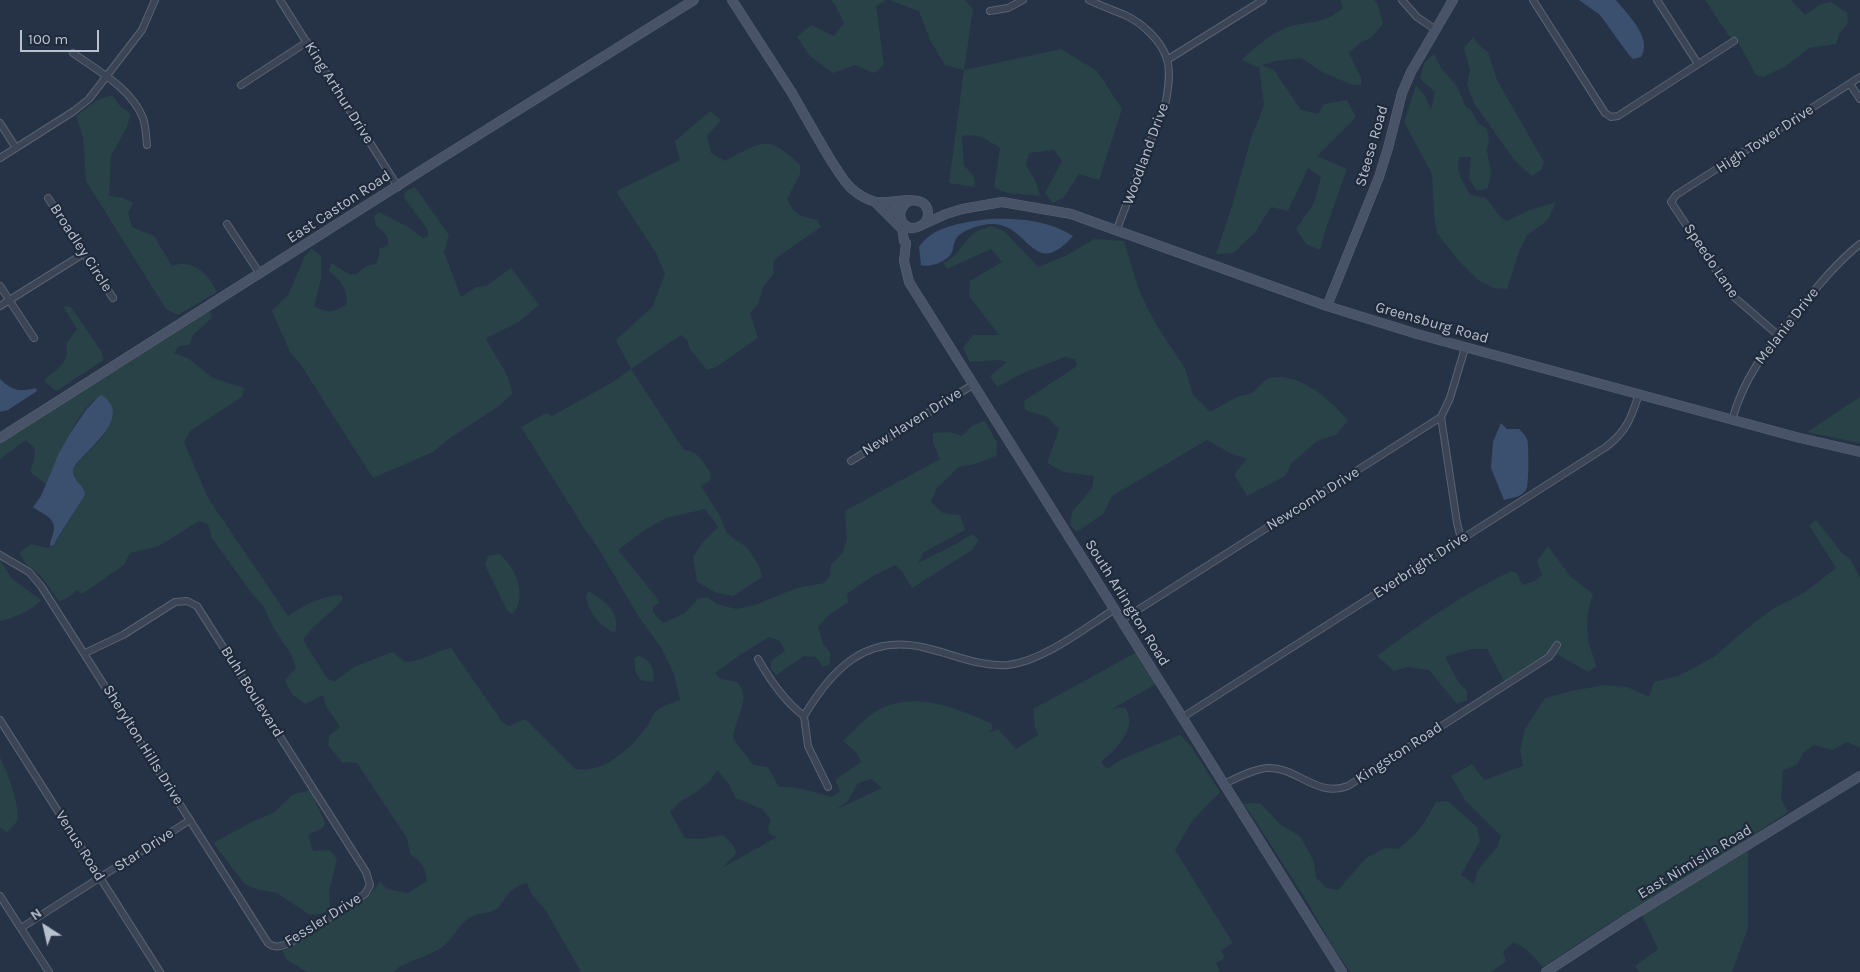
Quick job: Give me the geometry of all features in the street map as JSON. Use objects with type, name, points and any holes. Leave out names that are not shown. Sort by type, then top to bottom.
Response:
[{"type":"street","points":[[0,158],[80,106],[96,91],[146,23],[155,0]]},
{"type":"street","name":"King Arthur Drive","points":[[280,0],[398,187]]},
{"type":"street","name":"East Caston Road","points":[[0,438],[398,187],[412,176],[694,0]]},
{"type":"street","points":[[732,0],[845,181],[861,196],[880,202],[918,200],[926,207],[946,214]]},
{"type":"street","points":[[990,11],[1008,8],[1023,0]]},
{"type":"street","name":"Woodland Drive","points":[[1089,0],[1142,26],[1157,42],[1167,60],[1168,86],[1166,101],[1117,229]]},
{"type":"street","points":[[1167,60],[1263,0]]},
{"type":"street","points":[[1402,0],[1417,17],[1436,30]]},
{"type":"street","name":"Steese Road","points":[[1327,306],[1379,177],[1402,93],[1411,72],[1453,0]]},
{"type":"street","points":[[1533,0],[1605,113],[1610,117],[1618,116],[1734,41]]},
{"type":"street","points":[[1657,0],[1698,64]]},
{"type":"street","points":[[241,85],[307,42]]},
{"type":"street","points":[[74,53],[128,94],[145,126],[147,145]]},
{"type":"street","name":"High Tower Drive","points":[[1671,202],[1676,196],[1860,77]]},
{"type":"street","points":[[1850,84],[1860,99]]},
{"type":"street","points":[[0,123],[16,148]]},
{"type":"street","name":"Broadley Circle","points":[[48,198],[113,298]]},
{"type":"street","points":[[901,219],[902,207],[909,201]]},
{"type":"street","points":[[880,202],[908,227],[921,226]]},
{"type":"street","points":[[880,202],[878,207],[893,219],[904,232]]},
{"type":"street","name":"Greensburg Road","points":[[921,226],[946,214],[985,204],[1002,202],[1071,214],[1327,306],[1417,334],[1732,420],[1860,452]]},
{"type":"street","name":"Speedo Lane","points":[[1671,202],[1734,297],[1778,335]]},
{"type":"street","points":[[906,244],[909,242],[912,233],[928,218],[926,207]]},
{"type":"street","name":"South Arlington Road","points":[[901,219],[906,244],[904,261],[909,282],[1342,972]]},
{"type":"street","points":[[227,224],[260,274]]},
{"type":"street","name":"Melanie Drive","points":[[1732,420],[1749,376],[1778,335],[1835,265],[1860,244]]},
{"type":"street","points":[[0,306],[83,254]]},
{"type":"street","points":[[0,286],[34,338]]},
{"type":"street","points":[[1461,540],[1456,523],[1441,417],[1450,398],[1465,348]]},
{"type":"street","name":"New Haven Drive","points":[[851,461],[974,384]]},
{"type":"street","name":"Everbright Drive","points":[[1182,717],[1615,441],[1629,423],[1639,394]]},
{"type":"street","name":"Newcomb Drive","points":[[1122,620],[1441,417]]},
{"type":"street","name":"Sherylton Hills Drive","points":[[0,555],[23,568],[34,577],[262,934],[268,943],[274,946]]},
{"type":"street","name":"Buhl Boulevard","points":[[84,653],[123,635],[175,602],[187,601],[194,604],[366,872],[370,887]]},
{"type":"street","points":[[828,787],[808,746],[804,716],[818,692],[837,670],[852,659],[871,650],[898,645],[916,646],[980,663],[1008,664],[1019,662],[1040,655],[1115,609]]},
{"type":"street","name":"Kingston Road","points":[[1224,784],[1255,771],[1274,768],[1324,788],[1336,789],[1344,787],[1549,657],[1557,645]]},
{"type":"street","points":[[758,659],[766,674],[786,700],[804,716]]},
{"type":"street","name":"Venus Road","points":[[0,720],[160,972]]},
{"type":"street","name":"East Nimisila Road","points":[[1546,972],[1559,969],[1627,919],[1860,776]]},
{"type":"street","name":"Star Drive","points":[[21,928],[190,820]]},
{"type":"street","name":"Fessler Drive","points":[[274,946],[283,946],[302,936],[360,899],[370,887]]},
{"type":"street","points":[[0,896],[49,972]]},
{"type":"green space","points":[[830,0],[886,0],[876,6],[884,65],[874,73],[855,65],[833,73],[809,55],[797,37],[811,25],[834,36],[844,23],[834,3]]},
{"type":"green space","points":[[889,0],[965,0],[973,9],[964,70],[945,65],[930,40],[919,11]]},
{"type":"green space","points":[[1340,0],[1374,0],[1378,5],[1383,24],[1371,38],[1361,42],[1349,53],[1361,78],[1361,85],[1350,84],[1324,73],[1301,58],[1275,61],[1262,65],[1274,70],[1301,110],[1318,114],[1324,104],[1347,100],[1356,117],[1317,156],[1347,169],[1320,250],[1306,244],[1296,229],[1314,203],[1321,177],[1308,168],[1288,211],[1271,207],[1254,234],[1233,253],[1216,254],[1251,138],[1264,105],[1259,66],[1257,67],[1242,60],[1252,50],[1278,32],[1291,26],[1324,20],[1336,13],[1343,8]]},
{"type":"green space","points":[[1705,0],[1791,0],[1805,15],[1821,4],[1831,2],[1847,13],[1848,23],[1839,34],[1836,44],[1809,48],[1786,66],[1763,77],[1756,75],[1737,40],[1729,36]]},
{"type":"green space","points":[[1473,37],[1488,52],[1497,80],[1544,162],[1541,170],[1532,176],[1515,161],[1474,103],[1467,85],[1470,70],[1464,48]]},
{"type":"green space","points":[[1061,49],[1097,71],[1122,109],[1099,180],[1079,174],[1064,197],[1053,203],[1045,193],[1062,161],[1054,150],[1029,153],[1026,165],[1036,182],[1040,196],[1008,193],[994,188],[1000,148],[982,138],[967,135],[962,136],[964,165],[974,177],[975,187],[949,183],[964,70]]},
{"type":"green space","points":[[1434,54],[1441,68],[1457,86],[1466,107],[1471,110],[1478,123],[1487,129],[1489,139],[1487,151],[1491,173],[1488,188],[1477,191],[1469,179],[1471,157],[1460,157],[1458,162],[1460,176],[1470,195],[1486,198],[1502,219],[1507,221],[1527,211],[1556,202],[1548,220],[1527,235],[1519,252],[1507,289],[1494,288],[1478,280],[1459,261],[1437,233],[1432,174],[1404,122],[1416,85],[1425,96],[1431,110],[1435,92],[1420,79],[1424,63]]},
{"type":"green space","points":[[112,95],[120,106],[131,114],[126,129],[111,156],[109,196],[123,198],[133,203],[128,213],[132,227],[154,236],[172,266],[178,264],[190,265],[200,270],[212,282],[217,292],[178,315],[166,309],[86,181],[83,137],[76,116],[96,101]]},
{"type":"green space","points":[[710,111],[721,120],[707,136],[711,153],[725,161],[756,145],[772,145],[780,148],[800,165],[800,174],[787,199],[795,212],[817,220],[821,227],[776,258],[773,263],[774,273],[763,287],[758,304],[750,313],[758,338],[716,367],[707,370],[690,349],[687,340],[681,335],[631,369],[616,340],[653,306],[665,274],[656,253],[617,193],[619,190],[680,160],[675,141]]},
{"type":"green space","points":[[415,187],[449,235],[444,252],[461,297],[476,287],[486,286],[511,268],[539,305],[519,322],[486,338],[509,379],[512,394],[499,406],[450,438],[433,452],[373,478],[299,362],[290,352],[272,311],[288,295],[305,256],[312,249],[321,256],[321,279],[314,306],[331,311],[347,304],[346,293],[342,285],[329,271],[331,263],[349,274],[356,274],[366,266],[376,264],[379,257],[379,249],[388,245],[386,235],[376,224],[374,216],[379,212],[408,227],[423,238],[428,236],[428,230],[405,199],[404,194]]},
{"type":"green space","points":[[991,226],[1004,231],[1038,267],[1067,255],[1094,239],[1124,241],[1139,290],[1150,313],[1185,368],[1193,395],[1210,412],[1237,397],[1252,393],[1270,378],[1281,377],[1303,383],[1314,389],[1348,421],[1336,435],[1317,441],[1291,464],[1285,476],[1247,496],[1234,474],[1247,459],[1230,453],[1207,440],[1112,496],[1104,513],[1077,532],[1070,525],[1072,512],[1092,488],[1094,476],[1064,472],[1047,463],[1059,429],[1047,417],[1025,410],[1024,401],[1077,366],[1075,359],[1065,357],[1021,374],[997,387],[990,376],[1007,362],[1000,360],[970,362],[963,348],[973,335],[999,335],[969,296],[970,281],[1002,262],[991,249],[947,269],[943,263],[949,260],[974,233]]},
{"type":"green space","points":[[63,306],[71,307],[101,351],[104,360],[56,391],[44,381],[64,361],[67,351],[66,344],[77,329]]},
{"type":"green space","points":[[210,311],[212,318],[194,334],[189,345],[179,346],[174,353],[189,359],[213,378],[244,388],[242,397],[190,431],[184,442],[208,498],[288,616],[313,602],[326,597],[341,595],[343,599],[303,640],[327,678],[334,682],[354,667],[392,652],[406,662],[419,660],[451,648],[503,723],[509,726],[525,719],[575,769],[586,769],[597,767],[617,757],[634,742],[657,710],[680,700],[674,674],[662,649],[639,617],[597,546],[521,427],[546,413],[552,416],[613,382],[631,369],[684,450],[693,452],[703,461],[711,473],[710,480],[701,486],[720,516],[726,532],[747,547],[759,566],[762,577],[733,596],[717,593],[697,582],[693,557],[703,542],[718,527],[705,509],[666,518],[645,530],[618,550],[657,598],[659,603],[653,606],[653,612],[663,623],[685,613],[698,599],[707,597],[717,604],[736,609],[755,605],[797,588],[824,583],[830,576],[831,565],[842,553],[847,540],[845,511],[940,459],[933,443],[933,433],[949,432],[962,436],[973,425],[985,421],[997,443],[996,456],[975,464],[959,467],[937,488],[931,502],[943,513],[960,515],[965,530],[924,552],[918,563],[972,534],[979,540],[972,550],[912,588],[902,571],[895,565],[873,576],[847,594],[848,602],[829,615],[818,627],[823,643],[830,653],[830,664],[823,667],[816,657],[804,656],[776,675],[771,669],[771,661],[785,651],[780,641],[769,637],[715,673],[721,679],[738,682],[743,693],[743,702],[733,738],[753,765],[768,767],[779,787],[799,788],[832,797],[840,791],[835,780],[861,762],[856,752],[843,741],[864,720],[878,710],[907,701],[935,703],[991,723],[993,728],[988,733],[998,729],[1016,749],[1038,735],[1033,709],[1137,652],[1156,684],[1112,709],[1125,707],[1129,716],[1129,725],[1120,743],[1101,762],[1107,769],[1122,759],[1180,735],[1190,745],[1220,792],[1192,821],[1175,850],[1233,943],[1221,950],[1225,958],[1216,963],[1220,972],[581,972],[546,911],[531,893],[527,883],[516,887],[510,892],[496,909],[468,919],[441,948],[399,967],[393,972],[307,972],[287,960],[282,951],[368,897],[380,882],[387,889],[408,893],[427,881],[422,865],[410,854],[407,838],[357,763],[342,762],[328,745],[329,736],[340,727],[326,706],[323,695],[305,704],[292,694],[285,680],[296,668],[291,654],[274,629],[264,607],[250,591],[212,538],[208,524],[199,521],[159,546],[130,553],[124,565],[82,594],[77,590],[66,599],[59,601],[40,575],[27,565],[19,553],[31,544],[47,548],[54,545],[85,495],[75,479],[73,469],[103,437],[110,404],[102,395],[85,410],[77,421],[46,484],[30,472],[35,449],[26,440],[0,459],[0,443]],"holes":[[[717,770],[729,784],[736,798],[762,809],[771,820],[768,828],[769,834],[777,837],[722,868],[737,853],[732,844],[723,835],[700,839],[685,838],[670,812],[681,801],[710,781]],[[871,779],[882,788],[835,810],[847,802],[858,783]]]},
{"type":"green space","points":[[1860,397],[1860,443],[1807,432]]},
{"type":"green space","points":[[1816,520],[1842,553],[1850,559],[1860,578],[1860,748],[1847,742],[1833,750],[1814,745],[1803,753],[1797,765],[1783,770],[1781,799],[1788,812],[1705,867],[1613,921],[1543,967],[1527,950],[1514,942],[1503,952],[1506,961],[1491,972],[1350,972],[1334,949],[1308,903],[1243,804],[1260,803],[1281,825],[1300,836],[1314,862],[1316,877],[1326,888],[1338,890],[1366,858],[1385,848],[1398,849],[1420,828],[1436,802],[1448,801],[1477,827],[1480,841],[1461,875],[1474,884],[1478,870],[1497,847],[1501,836],[1465,800],[1451,776],[1472,764],[1484,780],[1523,766],[1520,750],[1525,729],[1545,698],[1605,685],[1627,687],[1649,697],[1654,682],[1678,676],[1714,657],[1774,608],[1804,593],[1836,568],[1809,525]]},
{"type":"green space","points":[[1548,546],[1570,576],[1593,594],[1588,612],[1588,631],[1589,644],[1596,667],[1588,672],[1558,655],[1534,662],[1504,681],[1487,649],[1471,649],[1445,657],[1459,683],[1467,691],[1467,700],[1457,704],[1429,670],[1407,667],[1394,671],[1377,656],[1442,610],[1476,589],[1511,571],[1517,573],[1522,585],[1535,581],[1542,575],[1537,561]]},
{"type":"green space","points":[[499,554],[505,559],[515,574],[520,591],[517,607],[512,614],[508,612],[485,565],[488,556]]},
{"type":"green space","points":[[0,560],[12,579],[41,600],[22,614],[0,621]]},
{"type":"green space","points":[[588,591],[606,603],[614,613],[616,619],[615,633],[604,627],[590,610],[586,598]]},
{"type":"green space","points":[[639,656],[651,665],[654,675],[652,682],[640,680],[635,670],[634,658]]},
{"type":"green space","points":[[0,757],[7,772],[18,812],[18,820],[7,833],[0,827]]},
{"type":"green space","points":[[310,790],[325,822],[323,828],[308,835],[313,851],[330,850],[337,859],[329,892],[330,913],[310,915],[277,893],[256,889],[245,884],[213,843],[275,812],[292,795]]},
{"type":"green space","points":[[1748,851],[1748,928],[1732,972],[1639,972],[1635,966],[1658,949],[1642,915]]},
{"type":"water","points":[[1579,0],[1616,0],[1632,19],[1641,34],[1644,50],[1641,57],[1633,59],[1600,15]]},
{"type":"water","points":[[990,219],[1011,219],[1043,223],[1073,236],[1059,249],[1048,253],[1039,252],[1014,232],[1003,226],[990,224],[971,228],[958,236],[951,254],[942,262],[933,265],[921,265],[919,247],[933,234],[951,226]]},
{"type":"water","points":[[0,379],[16,390],[36,388],[37,391],[8,410],[0,412]]},
{"type":"water","points":[[102,395],[111,404],[113,414],[110,424],[73,469],[74,477],[83,488],[85,495],[54,545],[50,546],[54,525],[50,518],[33,507],[41,496],[58,455],[69,435],[86,410]]},
{"type":"water","points":[[1501,423],[1507,429],[1519,429],[1527,439],[1528,449],[1526,490],[1519,496],[1504,500],[1491,468],[1493,442]]}]
